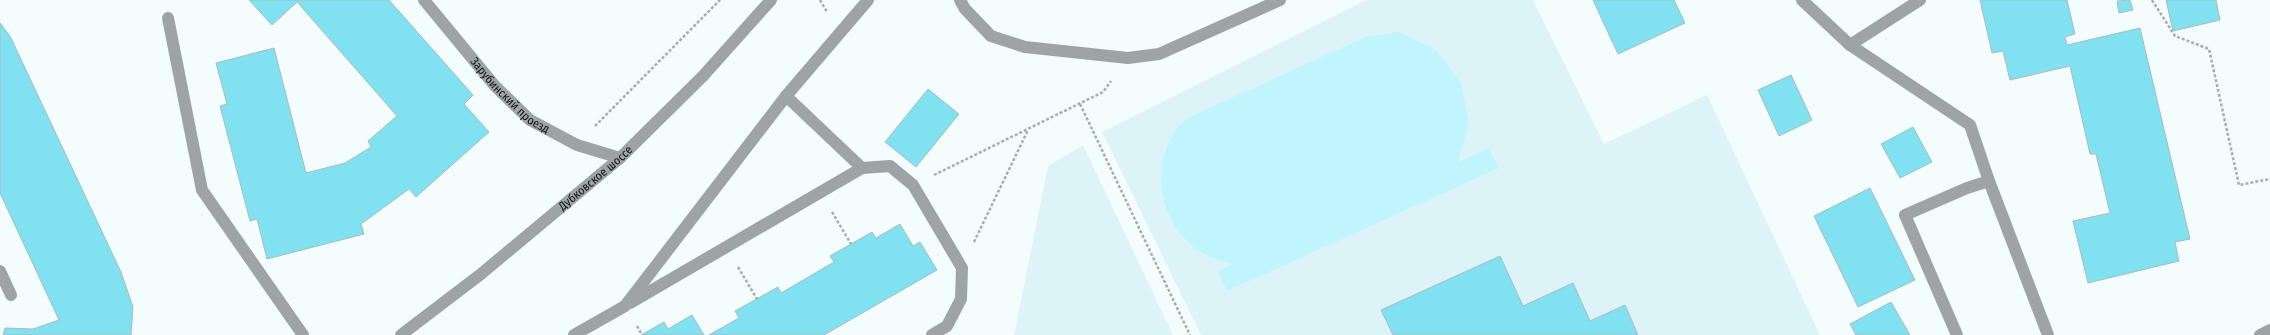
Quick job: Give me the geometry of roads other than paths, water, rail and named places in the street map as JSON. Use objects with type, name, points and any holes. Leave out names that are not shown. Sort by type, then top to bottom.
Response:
[{"type":"street","name":"Зарубинский проезд","points":[[424,0],[495,86],[530,120],[577,144],[620,158]]},
{"type":"street","name":"Дубковское шоссе","points":[[401,335],[482,274],[620,158],[703,76],[771,0]]},
{"type":"street","points":[[625,306],[786,96],[868,0]]},
{"type":"street","points":[[960,0],[965,9],[991,36],[1025,48],[1128,58],[1159,54],[1280,0]]},
{"type":"street","points":[[1802,0],[1850,45],[1970,125],[1989,181],[2048,335]]},
{"type":"street","points":[[1850,45],[1920,0]]},
{"type":"street","points":[[168,18],[202,190],[303,335]]},
{"type":"street","points":[[786,96],[862,168]]},
{"type":"street","points":[[574,335],[862,168],[890,166],[913,185],[962,268],[961,299],[947,326],[932,335]]},
{"type":"street","points":[[1957,335],[1905,215],[1967,188],[1989,181]]},
{"type":"street","points":[[0,271],[11,295]]},
{"type":"street","points":[[2260,335],[2270,330]]}]
